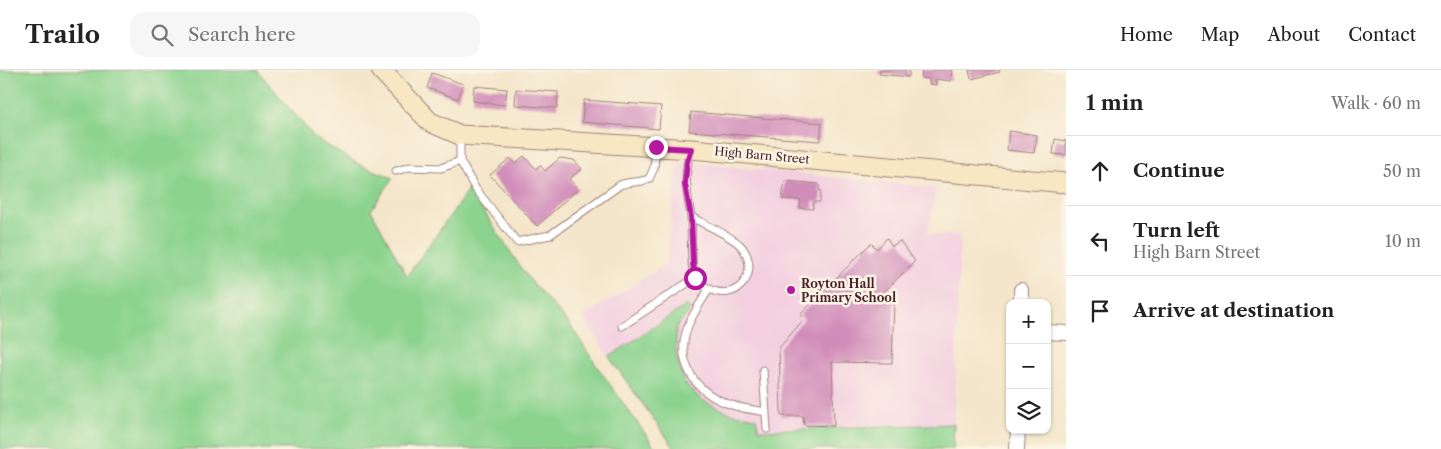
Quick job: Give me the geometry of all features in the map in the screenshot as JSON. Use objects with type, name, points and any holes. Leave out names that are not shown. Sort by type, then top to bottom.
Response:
[{"type":"street","name":"High Barn Street","points":[[381,70],[430,122],[460,135],[691,149],[1066,183]]},
{"type":"street","points":[[1051,332],[1066,333]]},
{"type":"street","points":[[1018,434],[1018,449]]},
{"type":"lane","points":[[460,135],[460,161],[475,188],[517,242],[550,235],[620,185],[649,179],[654,168],[656,147]]},
{"type":"lane","points":[[691,149],[687,162],[685,184],[691,217],[695,278],[714,291],[728,293],[740,287],[748,273],[748,262],[741,246],[722,233],[691,217]]},
{"type":"lane","points":[[396,171],[410,167],[441,168],[460,161]]},
{"type":"lane","points":[[622,326],[695,278]]},
{"type":"lane","points":[[709,289],[688,325],[683,342],[685,365],[702,391],[731,405],[766,412]]},
{"type":"lane","points":[[763,370],[767,429]]},
{"type":"shaded area","name":"Royton Hall Primary School","points":[[687,162],[936,188],[928,234],[960,235],[953,449],[675,449],[609,357],[583,317],[666,264],[678,164]]},
{"type":"green space","points":[[0,70],[257,70],[315,138],[358,164],[393,178],[371,210],[407,276],[469,189],[525,274],[570,325],[656,449],[0,449]]},
{"type":"green space","points":[[687,305],[691,310],[676,327],[676,355],[685,384],[702,400],[730,413],[756,418],[759,430],[954,424],[953,449],[675,449],[609,357]]},
{"type":"building","points":[[880,70],[909,70],[909,77],[879,74]]},
{"type":"building","points":[[922,70],[952,70],[951,81],[936,79],[936,85],[929,84],[929,79],[921,78]]},
{"type":"building","points":[[969,70],[999,70],[1000,72],[971,79]]},
{"type":"building","points":[[432,73],[463,84],[458,99],[427,88]]},
{"type":"building","points":[[474,86],[507,89],[505,105],[473,101]]},
{"type":"building","points":[[516,89],[558,92],[557,108],[515,105]]},
{"type":"building","points":[[584,100],[661,106],[659,129],[582,122]]},
{"type":"building","points":[[691,112],[822,123],[820,141],[689,131]]},
{"type":"building","points":[[1009,131],[1037,135],[1034,153],[1007,150]]},
{"type":"building","points":[[1055,139],[1066,141],[1066,155],[1053,154]]},
{"type":"building","points":[[524,156],[536,169],[540,165],[545,171],[560,158],[574,160],[582,169],[569,179],[578,189],[537,226],[490,175],[510,158],[515,164]]},
{"type":"building","points":[[785,181],[819,184],[819,190],[821,190],[820,202],[813,202],[813,209],[800,208],[801,200],[782,199]]},
{"type":"building","points":[[887,238],[892,246],[900,241],[915,261],[883,293],[894,302],[892,363],[832,362],[834,426],[804,425],[803,416],[781,416],[779,348],[804,319],[800,315],[871,243],[877,249]]},
{"type":"place","name":"Royton Hall Primary School","points":[[791,290]]},
{"type":"route","points":[[656,147],[691,149],[687,162],[685,184],[691,217],[695,278]]}]
